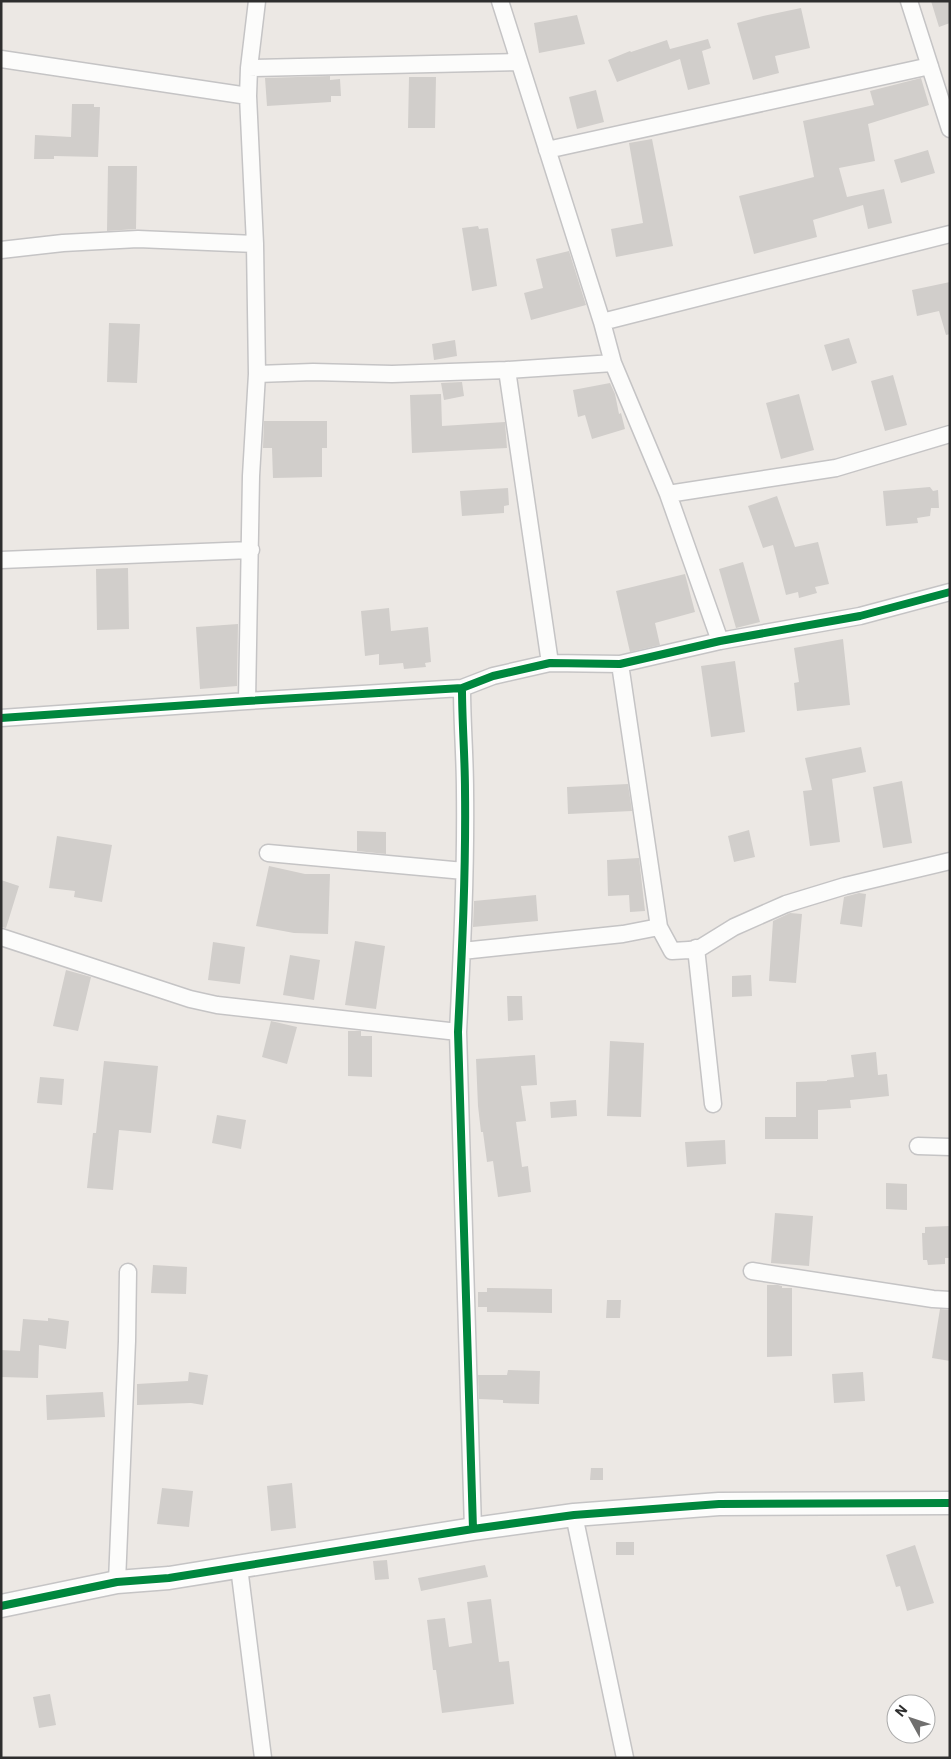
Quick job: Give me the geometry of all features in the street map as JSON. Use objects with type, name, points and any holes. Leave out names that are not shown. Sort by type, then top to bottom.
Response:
[{"type":"street","points":[[247,701],[251,476],[257,374],[255,244],[248,96],[249,68],[257,1]]},
{"type":"street","points":[[500,1],[602,322],[613,363],[668,494],[720,641]]},
{"type":"street","points":[[909,1],[950,129]]},
{"type":"street","points":[[1,59],[248,96]]},
{"type":"street","points":[[249,68],[519,62]]},
{"type":"street","points":[[547,150],[930,66]]},
{"type":"street","points":[[602,322],[950,234]]},
{"type":"street","points":[[1,250],[63,243],[138,239],[255,244]]},
{"type":"street","points":[[257,374],[313,372],[392,374],[508,370],[613,363]]},
{"type":"street","points":[[508,370],[550,663]]},
{"type":"street","points":[[668,494],[836,468],[950,434]]},
{"type":"street","points":[[1,560],[251,550]]},
{"type":"street","points":[[1,718],[462,688],[493,676],[550,663],[620,664],[720,641],[860,616],[950,592]]},
{"type":"street","points":[[620,664],[659,927],[672,951],[696,948],[734,927],[786,904],[845,886],[950,862]]},
{"type":"street","points":[[462,688],[462,734],[466,791],[458,1032],[474,1529]]},
{"type":"street","points":[[268,853],[464,871]]},
{"type":"street","points":[[462,951],[623,934],[659,927]]},
{"type":"street","points":[[1,936],[190,999],[217,1005],[458,1032]]},
{"type":"street","points":[[696,948],[713,1104]]},
{"type":"street","points":[[918,1146],[950,1147]]},
{"type":"street","points":[[752,1271],[932,1299],[950,1300]]},
{"type":"street","points":[[117,1582],[128,1272]]},
{"type":"street","points":[[1,1606],[117,1582],[169,1578],[474,1529],[574,1515],[719,1504],[950,1503]]},
{"type":"street","points":[[574,1515],[626,1758]]},
{"type":"street","points":[[239,1567],[263,1758]]},
{"type":"building","points":[[931,1],[950,1],[950,23],[939,27]]},
{"type":"building","points":[[801,8],[810,48],[775,56],[779,73],[753,80],[737,23]]},
{"type":"building","points":[[577,15],[585,44],[539,53],[534,23]]},
{"type":"building","points":[[708,39],[711,48],[702,51],[710,84],[688,90],[680,59],[617,82],[608,60],[667,40],[670,49]]},
{"type":"building","points":[[330,76],[330,80],[340,79],[341,96],[331,96],[331,102],[267,106],[265,78]]},
{"type":"building","points":[[409,77],[436,77],[435,128],[408,128]]},
{"type":"building","points":[[921,78],[929,105],[868,124],[875,161],[839,168],[847,197],[884,189],[892,223],[868,229],[863,205],[813,220],[817,237],[754,254],[739,196],[814,177],[803,121],[874,105],[870,91]]},
{"type":"building","points":[[596,90],[604,122],[577,129],[569,97]]},
{"type":"building","points":[[72,104],[94,104],[94,107],[100,107],[98,157],[54,156],[54,159],[34,159],[35,135],[71,137]]},
{"type":"building","points":[[652,139],[673,246],[616,257],[611,229],[643,223],[629,143]]},
{"type":"building","points":[[928,150],[935,173],[901,183],[894,160]]},
{"type":"building","points":[[108,166],[137,166],[136,229],[107,231]]},
{"type":"building","points":[[478,226],[479,229],[488,228],[497,286],[472,291],[462,228]]},
{"type":"building","points":[[569,251],[586,305],[531,320],[524,293],[543,288],[536,259]]},
{"type":"building","points":[[950,282],[950,334],[946,335],[939,311],[917,316],[912,290]]},
{"type":"building","points":[[109,323],[140,324],[137,383],[107,382]]},
{"type":"building","points":[[849,338],[857,363],[832,371],[824,345]]},
{"type":"building","points":[[455,340],[457,356],[434,360],[432,344]]},
{"type":"building","points":[[893,375],[907,425],[885,431],[871,381]]},
{"type":"building","points":[[462,382],[464,396],[444,400],[441,383]]},
{"type":"building","points":[[610,383],[625,429],[592,439],[585,415],[578,417],[573,390]]},
{"type":"building","points":[[441,394],[442,426],[505,422],[507,448],[412,453],[410,395]]},
{"type":"building","points":[[799,394],[814,450],[781,459],[766,403]]},
{"type":"building","points":[[264,421],[327,421],[327,448],[322,448],[322,477],[273,478],[272,448],[263,448]]},
{"type":"building","points":[[930,487],[933,491],[938,490],[939,508],[931,508],[930,516],[917,518],[918,523],[886,526],[883,491]]},
{"type":"building","points":[[508,488],[509,505],[504,506],[504,513],[462,516],[460,491]]},
{"type":"building","points":[[777,496],[795,547],[818,542],[829,584],[815,587],[817,593],[799,598],[798,592],[786,595],[773,545],[763,548],[748,506]]},
{"type":"building","points":[[743,562],[760,622],[736,628],[719,569]]},
{"type":"building","points":[[128,568],[129,629],[97,630],[96,569]]},
{"type":"building","points":[[685,574],[695,612],[655,623],[660,645],[630,652],[616,591]]},
{"type":"building","points":[[389,608],[391,631],[428,627],[431,662],[425,663],[426,667],[404,669],[403,663],[379,665],[379,654],[365,656],[361,611]]},
{"type":"building","points":[[238,624],[237,686],[200,689],[196,627]]},
{"type":"building","points":[[843,639],[850,705],[797,711],[794,683],[799,682],[794,648]]},
{"type":"building","points":[[735,661],[745,732],[711,737],[701,666]]},
{"type":"building","points":[[861,747],[866,772],[832,779],[840,842],[810,846],[803,791],[812,790],[805,758]]},
{"type":"building","points":[[902,781],[912,843],[883,848],[873,787]]},
{"type":"building","points":[[628,784],[632,811],[568,814],[567,787]]},
{"type":"building","points":[[749,830],[755,857],[734,862],[728,836]]},
{"type":"building","points":[[357,831],[386,832],[386,854],[357,851]]},
{"type":"building","points":[[57,836],[112,845],[102,902],[74,897],[75,891],[49,888]]},
{"type":"building","points":[[639,858],[645,911],[630,912],[629,895],[608,896],[607,860]]},
{"type":"building","points":[[269,866],[305,874],[330,874],[328,934],[294,933],[256,926]]},
{"type":"building","points":[[1,880],[19,886],[6,928],[1,927]]},
{"type":"building","points":[[859,893],[866,894],[862,927],[840,924],[844,897]]},
{"type":"building","points":[[536,895],[538,921],[473,927],[474,901]]},
{"type":"building","points":[[790,913],[802,914],[796,983],[769,981],[773,921]]},
{"type":"building","points":[[355,941],[385,946],[376,1009],[345,1005]]},
{"type":"building","points":[[213,942],[245,947],[240,984],[208,980]]},
{"type":"building","points":[[290,955],[320,960],[314,1000],[283,995]]},
{"type":"building","points":[[66,970],[91,977],[78,1031],[53,1026]]},
{"type":"building","points":[[751,975],[752,996],[732,997],[732,976]]},
{"type":"building","points":[[507,996],[522,996],[523,1020],[508,1021]]},
{"type":"building","points":[[271,1021],[297,1027],[287,1064],[262,1057]]},
{"type":"building","points":[[348,1031],[361,1031],[361,1036],[372,1036],[372,1077],[348,1076]]},
{"type":"building","points":[[610,1041],[644,1043],[641,1117],[607,1116]]},
{"type":"building","points":[[876,1052],[878,1075],[887,1074],[889,1096],[850,1100],[851,1108],[818,1110],[818,1139],[765,1139],[765,1117],[796,1117],[796,1082],[827,1081],[854,1077],[851,1055]]},
{"type":"building","points":[[535,1055],[537,1085],[521,1086],[526,1121],[516,1122],[522,1167],[528,1166],[531,1192],[498,1197],[493,1161],[487,1162],[483,1132],[481,1132],[476,1059]]},
{"type":"building","points":[[104,1061],[158,1066],[151,1133],[119,1130],[113,1190],[87,1188],[93,1133],[96,1133]]},
{"type":"building","points":[[40,1077],[64,1079],[62,1105],[37,1103]]},
{"type":"building","points":[[576,1100],[577,1116],[551,1118],[550,1102]]},
{"type":"building","points":[[217,1115],[246,1120],[241,1149],[212,1143]]},
{"type":"building","points":[[725,1140],[726,1164],[687,1167],[685,1142]]},
{"type":"building","points":[[886,1183],[907,1184],[907,1210],[886,1209]]},
{"type":"building","points":[[775,1213],[813,1216],[809,1266],[771,1263]]},
{"type":"building","points":[[950,1226],[950,1258],[945,1258],[945,1264],[928,1265],[927,1260],[923,1260],[922,1233],[925,1233],[925,1227]]},
{"type":"building","points":[[153,1265],[187,1267],[186,1294],[151,1293]]},
{"type":"building","points":[[767,1285],[792,1288],[792,1356],[767,1357]]},
{"type":"building","points":[[487,1288],[552,1289],[552,1313],[487,1312],[487,1307],[478,1307],[478,1292],[487,1292]]},
{"type":"building","points":[[607,1300],[621,1300],[620,1318],[606,1318]]},
{"type":"building","points":[[940,1309],[950,1310],[950,1361],[932,1358]]},
{"type":"building","points":[[48,1318],[69,1321],[66,1349],[39,1345],[38,1378],[1,1377],[1,1350],[20,1351],[23,1319],[48,1321]]},
{"type":"building","points":[[508,1370],[540,1371],[539,1404],[503,1403],[503,1400],[479,1399],[478,1375],[507,1375]]},
{"type":"building","points":[[189,1372],[208,1375],[203,1405],[191,1403],[137,1405],[137,1384],[188,1381]]},
{"type":"building","points":[[863,1372],[865,1401],[834,1403],[832,1374]]},
{"type":"building","points":[[103,1392],[105,1417],[47,1420],[46,1395]]},
{"type":"building","points":[[591,1468],[603,1468],[603,1480],[590,1480]]},
{"type":"building","points":[[292,1483],[296,1528],[271,1531],[267,1486]]},
{"type":"building","points":[[162,1488],[193,1491],[189,1527],[157,1524]]},
{"type":"building","points":[[616,1542],[634,1542],[634,1555],[616,1555]]},
{"type":"building","points":[[915,1545],[934,1603],[907,1611],[900,1586],[896,1587],[886,1555]]},
{"type":"building","points":[[387,1560],[389,1579],[375,1580],[373,1561]]},
{"type":"building","points":[[485,1565],[488,1577],[421,1591],[418,1578]]},
{"type":"building","points":[[491,1599],[499,1662],[509,1661],[514,1704],[442,1713],[436,1670],[433,1670],[427,1620],[445,1618],[449,1647],[472,1643],[467,1602]]},
{"type":"building","points":[[50,1694],[56,1725],[39,1728],[33,1697]]},
{"type":"cycle path","points":[[1,718],[462,688],[493,676],[550,663],[620,664],[720,641],[860,616],[950,592]]},
{"type":"cycle path","points":[[462,688],[465,851],[458,1032],[473,1529]]},
{"type":"cycle path","points":[[1,1606],[117,1582],[169,1578],[473,1529],[574,1515],[719,1504],[950,1503]]}]
